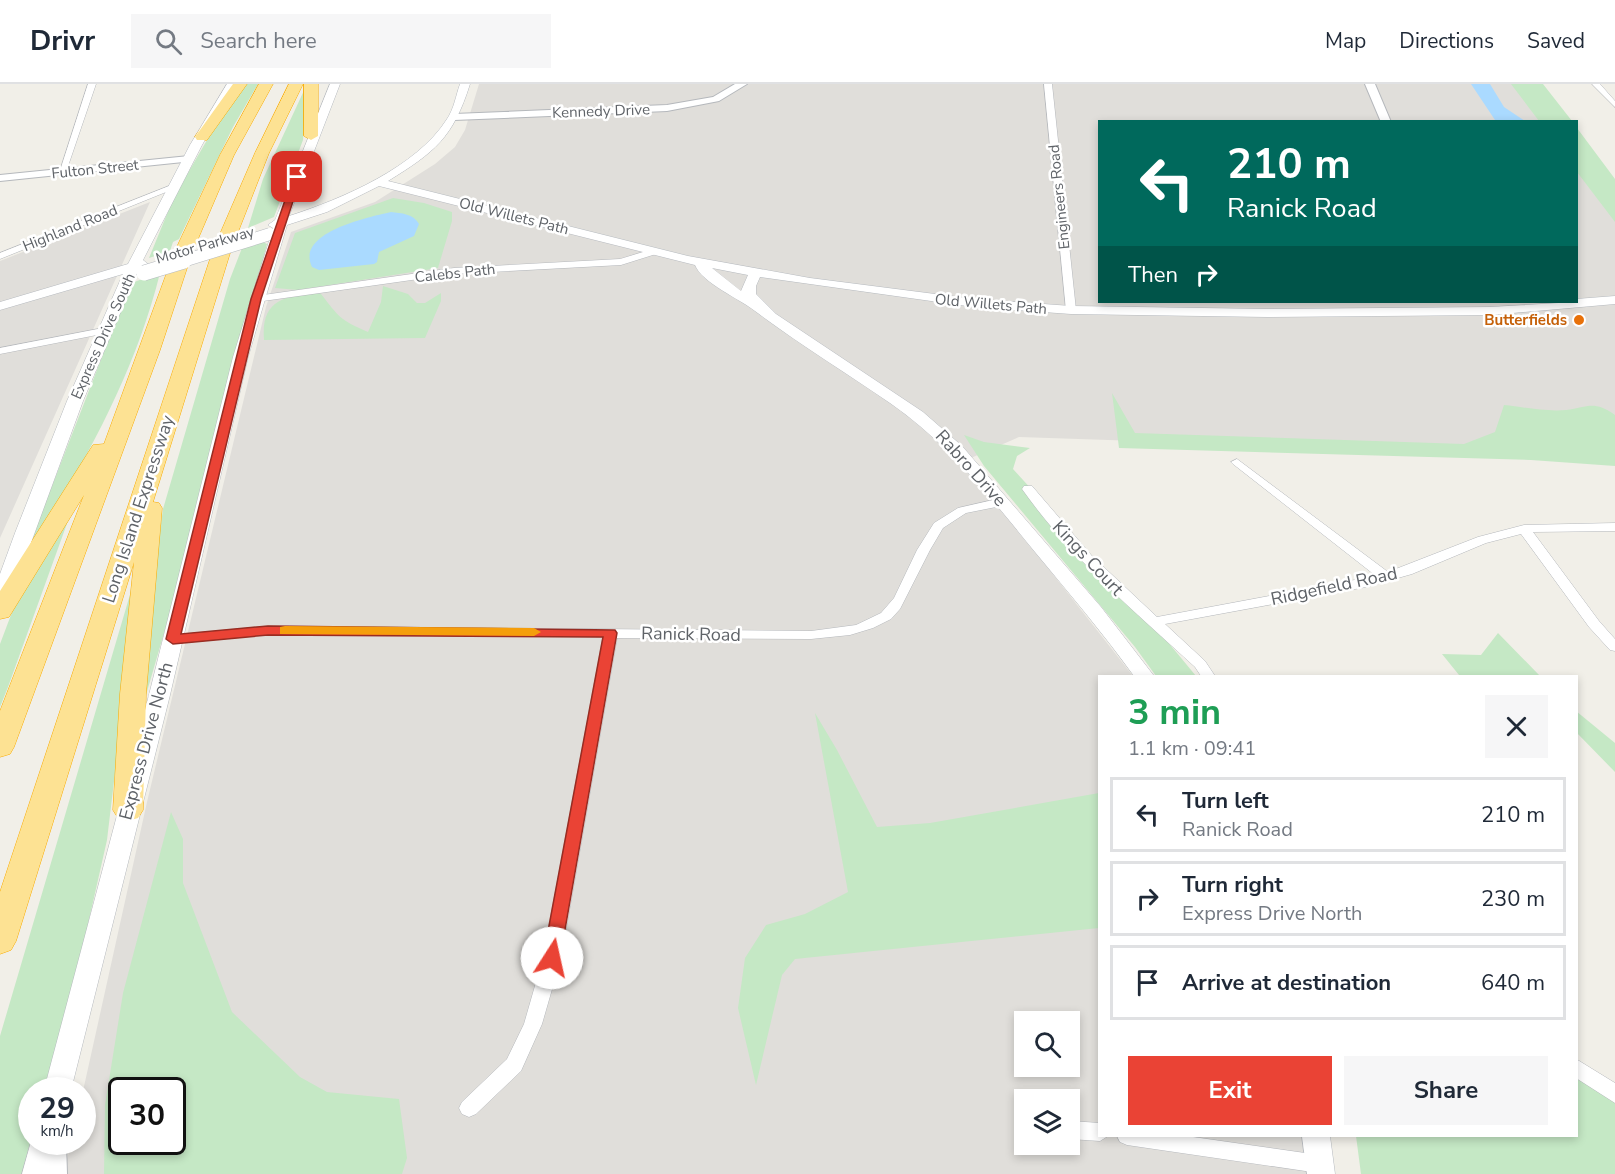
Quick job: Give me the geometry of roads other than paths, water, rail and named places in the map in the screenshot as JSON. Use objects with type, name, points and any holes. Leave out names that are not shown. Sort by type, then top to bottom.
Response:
[{"type":"highway","points":[[202,137],[240,84]]},
{"type":"highway","points":[[0,747],[122,424],[183,253],[227,155],[266,84]]},
{"type":"highway","name":"Long Island Expressway","points":[[0,941],[226,240],[262,153],[296,84]]},
{"type":"highway","points":[[311,84],[311,136]]},
{"type":"highway","points":[[128,810],[133,694],[145,551],[150,513],[177,389]]},
{"type":"highway","points":[[0,611],[75,488],[122,424]]},
{"type":"main road","name":"Express Drive South","points":[[0,600],[55,446],[103,331],[110,292],[139,270],[164,203],[232,84]]},
{"type":"main road","name":"Express Drive North","points":[[60,1077],[275,229],[289,199],[311,136],[335,84]]},
{"type":"main road","name":"Motor Parkway","points":[[0,306],[139,270],[275,229],[320,218],[365,199],[431,147],[454,117],[465,84]]},
{"type":"main road","name":"Motor Parkway","points":[[275,229],[413,172],[451,141],[459,123],[454,117]]},
{"type":"main road","points":[[413,172],[410,180],[413,187],[423,193]]},
{"type":"main road","name":"Old Willets Path","points":[[385,184],[688,260],[793,279],[974,303],[1071,310],[1268,314],[1466,311],[1566,303]]},
{"type":"main road","points":[[365,199],[394,194],[423,193]]},
{"type":"main road","points":[[289,199],[303,205],[337,202]]},
{"type":"main road","name":"Rabro Drive","points":[[688,260],[709,270],[740,297],[755,302],[825,355],[935,428],[958,448],[1097,614],[1143,675]]},
{"type":"main road","name":"Motor Parkway","points":[[0,316],[88,290],[139,270]]},
{"type":"main road","points":[[755,302],[748,286],[756,273]]},
{"type":"main road","points":[[755,302],[767,283],[793,279]]},
{"type":"main road","points":[[88,290],[110,292]]},
{"type":"main road","name":"Old Willets Path","points":[[1578,302],[1615,300]]},
{"type":"main road","points":[[1316,1137],[1320,1169]]},
{"type":"main road","points":[[36,1174],[41,1155]]},
{"type":"street","points":[[62,172],[92,84]]},
{"type":"street","name":"Kennedy Drive","points":[[454,117],[667,108],[716,99],[742,84]]},
{"type":"street","name":"Engineers Road","points":[[1048,84],[1071,310]]},
{"type":"street","points":[[1370,84],[1385,120]]},
{"type":"street","points":[[1596,84],[1615,105]]},
{"type":"street","name":"Fulton Street","points":[[0,178],[189,159]]},
{"type":"street","name":"Highland Road","points":[[0,256],[172,188]]},
{"type":"street","name":"Highland Road","points":[[141,201],[164,203]]},
{"type":"street","name":"Calebs Path","points":[[256,299],[454,271],[621,262],[653,252]]},
{"type":"street","points":[[0,351],[103,331]]},
{"type":"street","points":[[1237,462],[1386,577]]},
{"type":"street","name":"Kings Court","points":[[1028,489],[1042,509],[1121,594],[1200,664],[1207,675]]},
{"type":"street","name":"Ranick Road","points":[[173,639],[268,630],[811,635],[844,632],[866,626],[886,616],[899,603],[930,534],[945,519],[962,508],[1002,502]]},
{"type":"street","name":"Ridgefield Road","points":[[1154,622],[1386,577],[1482,540],[1524,529],[1615,527]]},
{"type":"street","points":[[1524,529],[1594,624],[1615,647]]},
{"type":"street","points":[[469,1108],[514,1065],[533,1024],[552,958],[611,633]]},
{"type":"street","points":[[1578,1068],[1615,1094]]},
{"type":"street","points":[[1080,1130],[1098,1131]]},
{"type":"street","points":[[1133,1137],[1320,1169]]},
{"type":"street","points":[[53,1155],[54,1174]]},
{"type":"water","points":[[1471,84],[1490,84],[1504,107],[1524,120],[1495,120]]},
{"type":"water","points":[[391,212],[407,215],[417,221],[419,224],[414,236],[379,252],[377,262],[374,264],[319,270],[312,267],[310,255],[314,244],[324,236],[352,222]]},
{"type":"place","name":"Butterfields","points":[[1579,320]]}]
